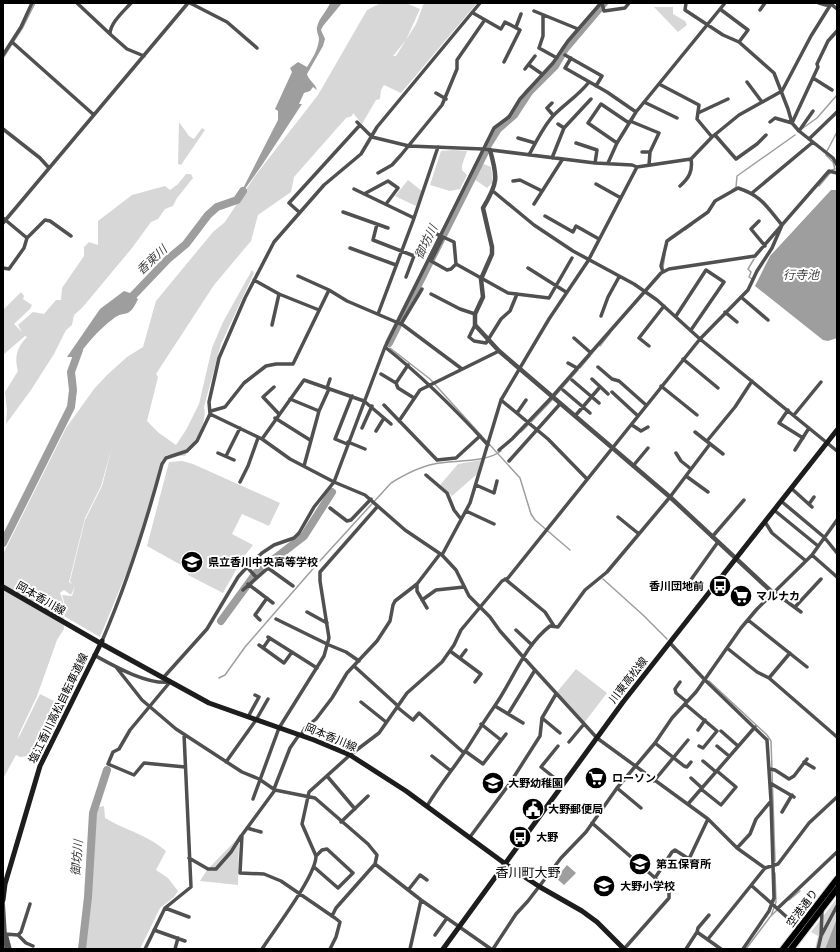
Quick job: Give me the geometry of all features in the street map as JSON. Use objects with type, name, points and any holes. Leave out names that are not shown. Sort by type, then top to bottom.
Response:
[{"type":"highway","name":"空港通り","points":[[783,949],[837,879]]},
{"type":"highway","name":"空港通り","points":[[791,949],[837,889]]},
{"type":"main road","name":"川東高松線","points":[[443,949],[562,784],[781,500],[837,430]]},
{"type":"main road","name":"岡本香川線","points":[[3,587],[59,620],[209,703],[300,735],[350,755],[427,806],[540,887],[582,910],[597,922],[624,949]]},
{"type":"main road","name":"塩江香川高松自転車道線","points":[[3,900],[5,884],[11,861],[40,766],[101,642]]},
{"type":"street","points":[[3,55],[12,42],[32,3]]},
{"type":"street","points":[[77,3],[127,49],[144,56]]},
{"type":"street","points":[[110,34],[110,31],[118,17],[131,3]]},
{"type":"street","points":[[28,238],[4,220],[189,3],[226,22],[257,48]]},
{"type":"street","points":[[101,642],[122,595],[140,545],[162,464],[166,458],[182,454],[192,448],[210,412],[210,402],[219,358],[254,280],[274,242],[324,185],[361,154],[386,115],[480,3]]},
{"type":"street","points":[[602,4],[604,11],[626,8],[630,3]]},
{"type":"street","points":[[686,3],[686,10],[723,36],[739,42],[774,73],[782,90],[792,123],[833,158],[837,165]]},
{"type":"street","points":[[608,163],[617,143],[636,112],[725,3]]},
{"type":"street","points":[[760,10],[764,3]]},
{"type":"street","points":[[819,3],[826,5],[831,4],[837,9]]},
{"type":"street","points":[[399,323],[440,236],[494,128],[509,117],[520,99],[557,58],[578,29],[602,4]]},
{"type":"street","points":[[299,212],[289,203],[359,124],[372,136],[409,146],[483,149],[562,160],[608,163],[637,167],[691,159],[713,136],[739,116],[782,90],[810,36],[831,4]]},
{"type":"street","points":[[720,9],[748,30],[739,42]]},
{"type":"street","points":[[534,11],[578,29]]},
{"type":"street","points":[[473,13],[484,21],[501,29],[505,22],[520,30],[504,62]]},
{"type":"street","points":[[516,27],[521,14]]},
{"type":"street","points":[[543,15],[543,36],[539,48],[557,58]]},
{"type":"street","points":[[378,173],[392,165],[446,99],[458,69],[457,60],[484,21]]},
{"type":"street","points":[[792,123],[818,67],[817,64],[828,41],[837,31]]},
{"type":"street","points":[[12,42],[94,115]]},
{"type":"street","points":[[565,55],[602,76],[596,86]]},
{"type":"street","points":[[525,69],[535,56]]},
{"type":"street","points":[[571,58],[565,68],[636,112]]},
{"type":"street","points":[[529,65],[542,74]]},
{"type":"street","points":[[813,78],[832,90]]},
{"type":"street","points":[[529,155],[535,143],[554,116],[581,92],[589,82]]},
{"type":"street","points":[[747,82],[762,102]]},
{"type":"street","points":[[659,84],[699,105],[697,119],[736,159],[766,136]]},
{"type":"street","points":[[436,93],[446,99]]},
{"type":"street","points":[[698,113],[728,98]]},
{"type":"street","points":[[552,158],[564,128],[591,99]]},
{"type":"street","points":[[644,102],[677,118]]},
{"type":"street","points":[[552,103],[547,108],[554,116]]},
{"type":"street","points":[[617,143],[588,123],[601,104],[630,122],[659,133],[650,152],[649,165]]},
{"type":"street","points":[[800,131],[813,111]]},
{"type":"street","points":[[809,139],[837,112]]},
{"type":"street","points":[[770,122],[775,118],[792,123]]},
{"type":"street","points":[[558,124],[564,128]]},
{"type":"street","points":[[3,129],[40,158],[49,168]]},
{"type":"street","points":[[518,138],[535,143]]},
{"type":"street","points":[[752,193],[813,142]]},
{"type":"street","points":[[576,143],[597,150],[595,163]]},
{"type":"street","points":[[378,314],[402,252],[438,147]]},
{"type":"street","points":[[490,150],[495,167],[494,192],[483,208],[492,247],[492,254],[481,279],[482,297],[475,314],[475,325],[469,337],[474,341],[486,343],[501,319],[510,311],[517,294]]},
{"type":"street","points":[[642,152],[650,152]]},
{"type":"street","points":[[680,186],[688,179],[691,172],[691,159]]},
{"type":"street","points":[[534,204],[562,160]]},
{"type":"street","points":[[189,858],[208,869],[216,869],[231,852],[274,790],[290,748],[320,714],[347,673],[377,641],[390,621],[395,601],[417,584],[441,554],[466,511],[476,485],[501,400],[566,292],[588,261],[637,167]]},
{"type":"street","points":[[499,450],[552,397],[663,272],[669,269],[755,256],[829,170],[837,173]]},
{"type":"street","points":[[513,182],[520,180],[542,191]]},
{"type":"street","points":[[364,194],[388,181],[398,188],[386,204]]},
{"type":"street","points":[[596,184],[621,198]]},
{"type":"street","points":[[663,272],[661,266],[667,241],[708,212],[715,201],[738,188],[752,193],[782,225]]},
{"type":"street","points":[[354,189],[414,218]]},
{"type":"street","points":[[494,192],[534,225],[588,261],[619,276],[646,292],[676,316],[700,339],[837,451]]},
{"type":"street","points":[[343,212],[388,228]]},
{"type":"street","points":[[545,216],[572,232],[576,226],[599,239]]},
{"type":"street","points":[[3,268],[9,268],[24,248],[28,238],[45,220],[50,221],[71,236]]},
{"type":"street","points":[[759,221],[751,228],[765,246]]},
{"type":"street","points":[[377,224],[373,240],[414,256]]},
{"type":"street","points":[[262,949],[314,867],[316,856],[302,824],[308,796],[312,788],[350,755],[379,733],[407,693],[442,662],[450,651],[461,630],[480,606],[505,579],[508,578],[632,425],[683,359],[725,312],[748,290],[757,271],[772,248],[782,225]]},
{"type":"street","points":[[406,277],[414,256],[429,229],[440,236]]},
{"type":"street","points":[[444,237],[454,242],[456,264],[451,269],[447,270],[431,261],[444,237]]},
{"type":"street","points":[[350,248],[396,265]]},
{"type":"street","points":[[456,264],[508,294],[549,298],[572,258]]},
{"type":"street","points":[[528,268],[566,292]]},
{"type":"street","points":[[676,316],[706,270],[724,282],[691,330]]},
{"type":"street","points":[[298,276],[329,290],[347,301],[399,323],[462,368]]},
{"type":"street","points":[[601,316],[608,297],[619,276]]},
{"type":"street","points":[[254,280],[279,294],[319,310]]},
{"type":"street","points":[[163,678],[207,628],[238,577],[262,553],[274,546],[294,538],[299,534],[314,507],[334,482],[347,443],[385,347],[422,289]]},
{"type":"street","points":[[210,412],[225,407],[244,382],[266,366],[293,364],[329,290]]},
{"type":"street","points":[[272,325],[279,294]]},
{"type":"street","points":[[431,294],[460,309],[475,314]]},
{"type":"street","points":[[741,297],[768,320]]},
{"type":"street","points":[[648,346],[640,338],[664,306]]},
{"type":"street","points":[[725,312],[736,322]]},
{"type":"street","points":[[475,325],[499,351],[670,497],[736,559],[774,592],[801,612]]},
{"type":"street","points":[[574,338],[591,353]]},
{"type":"street","points":[[385,347],[430,384],[488,445]]},
{"type":"street","points":[[399,421],[420,390],[499,351]]},
{"type":"street","points":[[683,359],[718,388]]},
{"type":"street","points":[[568,363],[577,368]]},
{"type":"street","points":[[396,382],[408,365]]},
{"type":"street","points":[[598,367],[612,379],[619,381],[646,405]]},
{"type":"street","points":[[382,374],[396,382],[398,388],[414,398]]},
{"type":"street","points":[[304,466],[310,440],[330,379]]},
{"type":"street","points":[[592,379],[600,387],[610,393],[638,416]]},
{"type":"street","points":[[240,482],[260,439],[304,380],[364,401],[372,406],[390,424]]},
{"type":"street","points":[[572,380],[599,403]]},
{"type":"street","points":[[427,806],[465,752],[481,724],[495,706],[532,645],[548,628],[554,626],[558,627],[584,590],[607,572],[670,497],[752,381]]},
{"type":"street","points":[[794,415],[821,382]]},
{"type":"street","points":[[274,386],[263,397],[279,414]]},
{"type":"street","points":[[661,386],[697,415]]},
{"type":"street","points":[[575,416],[600,387]]},
{"type":"street","points":[[563,390],[590,413]]},
{"type":"street","points":[[352,396],[335,439],[365,450]]},
{"type":"street","points":[[290,399],[320,411]]},
{"type":"street","points":[[501,400],[568,458],[587,479]]},
{"type":"street","points":[[517,413],[526,400]]},
{"type":"street","points":[[508,460],[560,404]]},
{"type":"street","points":[[384,405],[437,460],[456,458],[480,436]]},
{"type":"street","points":[[362,428],[372,406]]},
{"type":"street","points":[[788,410],[779,422],[802,438]]},
{"type":"street","points":[[210,412],[260,439],[304,466],[371,499],[377,507],[405,530],[441,554],[456,570],[469,596],[480,606],[524,658],[597,738],[708,819],[737,848],[765,868]]},
{"type":"street","points":[[275,418],[310,440]]},
{"type":"street","points":[[376,431],[384,418]]},
{"type":"street","points":[[632,425],[641,431],[648,427]]},
{"type":"street","points":[[226,456],[240,428]]},
{"type":"street","points":[[795,450],[809,428]]},
{"type":"street","points":[[695,432],[722,454]]},
{"type":"street","points":[[633,466],[648,448]]},
{"type":"street","points":[[218,453],[234,460]]},
{"type":"street","points":[[676,453],[681,461],[691,469]]},
{"type":"street","points":[[426,475],[447,493],[454,510],[461,519]]},
{"type":"street","points":[[686,476],[708,492]]},
{"type":"street","points":[[476,485],[494,493],[497,481]]},
{"type":"street","points":[[791,488],[812,507]]},
{"type":"street","points":[[808,504],[814,497]]},
{"type":"street","points":[[330,508],[347,521],[351,520],[371,499]]},
{"type":"street","points":[[712,536],[744,500]]},
{"type":"street","points":[[781,500],[807,524],[824,537],[837,553]]},
{"type":"street","points":[[253,799],[259,779],[280,728],[317,668],[328,645],[327,623],[320,572],[377,507]]},
{"type":"street","points":[[774,510],[818,546]]},
{"type":"street","points":[[466,511],[494,524]]},
{"type":"street","points":[[618,516],[639,534]]},
{"type":"street","points":[[375,864],[409,889],[421,900],[492,949],[516,914],[540,887],[561,858],[592,823],[634,766],[655,743],[672,718],[705,680],[748,620],[812,555],[837,520]]},
{"type":"street","points":[[765,522],[772,533],[806,561]]},
{"type":"street","points":[[685,588],[718,542]]},
{"type":"street","points":[[812,555],[837,577]]},
{"type":"street","points":[[247,567],[256,577]]},
{"type":"street","points":[[243,590],[248,584],[268,568],[293,586]]},
{"type":"street","points":[[505,579],[545,612],[554,626]]},
{"type":"street","points":[[795,607],[822,579]]},
{"type":"street","points":[[248,584],[273,603]]},
{"type":"street","points":[[417,584],[417,591],[427,608]]},
{"type":"street","points":[[422,600],[436,590],[464,587]]},
{"type":"street","points":[[260,620],[255,614],[267,598]]},
{"type":"street","points":[[307,612],[327,623]]},
{"type":"street","points":[[276,619],[328,645],[350,654],[359,661]]},
{"type":"street","points":[[748,620],[807,667]]},
{"type":"street","points":[[516,630],[532,645]]},
{"type":"street","points":[[263,648],[269,637],[317,668]]},
{"type":"street","points":[[670,643],[705,680],[767,740],[772,783],[773,904],[743,949]]},
{"type":"street","points":[[259,646],[284,663],[292,652]]},
{"type":"street","points":[[727,648],[758,672],[769,678],[837,738]]},
{"type":"street","points":[[460,658],[466,650]]},
{"type":"street","points":[[450,651],[481,674],[476,682]]},
{"type":"street","points":[[769,678],[790,653]]},
{"type":"street","points":[[94,655],[116,667],[161,683],[170,682]]},
{"type":"street","points":[[354,666],[413,720],[419,713],[465,752],[483,764],[506,734]]},
{"type":"street","points":[[116,667],[148,706],[184,734],[242,772],[259,779],[274,790],[315,798],[368,844],[377,855],[375,864],[336,908],[332,916]]},
{"type":"street","points":[[508,714],[535,670]]},
{"type":"street","points":[[170,682],[148,706],[130,730],[119,749],[113,752],[108,764],[134,774],[144,763],[185,766]]},
{"type":"street","points":[[680,682],[675,689],[676,692],[717,731],[703,748],[699,746]]},
{"type":"street","points":[[470,837],[510,784],[540,736],[542,718],[556,694]]},
{"type":"street","points":[[248,717],[259,697],[255,695]]},
{"type":"street","points":[[226,762],[256,720],[268,698]]},
{"type":"street","points":[[361,702],[386,722]]},
{"type":"street","points":[[495,706],[524,724]]},
{"type":"street","points":[[542,718],[560,733]]},
{"type":"street","points":[[698,730],[705,720]]},
{"type":"street","points":[[481,724],[501,740]]},
{"type":"street","points":[[569,742],[584,724]]},
{"type":"street","points":[[688,804],[755,727]]},
{"type":"street","points":[[721,731],[738,746]]},
{"type":"street","points":[[145,949],[165,908],[191,887],[184,734]]},
{"type":"street","points":[[654,781],[688,740]]},
{"type":"street","points":[[655,743],[687,767],[691,762]]},
{"type":"street","points":[[558,746],[541,767],[562,784]]},
{"type":"street","points":[[717,746],[729,756]]},
{"type":"street","points":[[432,756],[451,770]]},
{"type":"street","points":[[771,769],[789,779],[792,778],[806,760],[814,768]]},
{"type":"street","points":[[691,778],[722,805],[736,787],[703,761]]},
{"type":"street","points":[[327,776],[355,809]]},
{"type":"street","points":[[772,783],[793,796],[782,812]]},
{"type":"street","points":[[617,788],[641,808]]},
{"type":"street","points":[[341,822],[368,796]]},
{"type":"street","points":[[708,939],[765,868],[778,864],[809,823],[837,797]]},
{"type":"street","points":[[737,848],[750,834],[756,819],[771,801]]},
{"type":"street","points":[[656,878],[672,852],[675,850],[689,859],[708,819]]},
{"type":"street","points":[[592,823],[669,890],[669,898],[624,949]]},
{"type":"street","points":[[247,828],[260,832]]},
{"type":"street","points":[[242,835],[240,873],[264,874],[281,881],[340,922],[330,949]]},
{"type":"street","points":[[314,867],[338,888],[352,873],[327,849],[322,850],[316,856]]},
{"type":"street","points":[[778,908],[837,852]]},
{"type":"street","points":[[409,889],[420,876],[426,880]]},
{"type":"street","points":[[752,886],[799,928]]},
{"type":"street","points":[[3,900],[6,949]]},
{"type":"street","points":[[410,949],[421,900]]},
{"type":"street","points":[[18,935],[21,932],[30,904]]},
{"type":"street","points":[[821,936],[837,906]]},
{"type":"street","points":[[165,908],[189,917]]},
{"type":"street","points":[[818,949],[821,936],[822,908]]},
{"type":"street","points":[[687,948],[698,928],[708,915]]},
{"type":"street","points":[[435,935],[448,918]]},
{"type":"street","points":[[154,930],[185,940]]},
{"type":"street","points":[[697,932],[721,949]]},
{"type":"street","points":[[5,934],[18,935],[26,943],[33,946]]},
{"type":"street","points":[[5,934],[7,935],[10,949]]},
{"type":"street","points":[[175,949],[178,938]]},
{"type":"shaded area","points":[[381,3],[406,3],[420,9],[406,40],[416,24],[424,3],[477,3],[401,93],[384,85],[381,90],[380,99],[376,100],[362,124],[353,113],[352,116],[346,118],[294,177],[291,192],[258,215],[251,241],[214,285],[156,374],[158,377],[147,421],[159,433],[176,445],[186,430],[199,404],[212,348],[223,322],[252,270],[254,273],[221,344],[204,407],[205,413],[202,426],[185,456],[167,455],[162,460],[138,545],[100,637],[64,616],[64,601],[62,595],[72,596],[75,586],[71,595],[64,590],[60,593],[63,601],[64,629],[57,640],[37,696],[18,739],[40,694],[56,702],[64,710],[38,763],[28,756],[20,757],[16,755],[4,777],[3,783],[3,554],[66,428],[94,389],[107,375],[127,357],[143,347],[156,301],[213,232],[225,222],[255,176],[318,95],[367,10]],"holes":[[[406,40],[396,56],[393,56]],[[112,447],[102,486],[85,520],[70,581],[72,584],[69,582],[85,518],[101,486]]]},
{"type":"shaded area","points":[[654,7],[673,7],[673,14],[685,21],[687,25],[678,32]]},
{"type":"shaded area","points":[[179,122],[189,136],[194,139],[202,128],[205,130],[181,165],[178,164]]},
{"type":"shaded area","points":[[441,151],[467,151],[462,165],[462,170],[467,175],[460,189],[450,191],[430,185]]},
{"type":"shaded area","points":[[484,164],[491,167],[493,182],[487,188],[474,179],[479,168]]},
{"type":"shaded area","points":[[186,174],[191,174],[193,178],[177,198],[173,206],[165,209],[158,219],[151,222],[132,248],[82,308],[74,315],[72,325],[66,330],[54,354],[31,390],[6,424],[7,410],[5,392],[18,371],[16,361],[17,352],[27,337],[25,336],[3,355],[3,310],[21,292],[24,296],[23,299],[32,305],[30,309],[14,324],[22,332],[18,325],[33,312],[44,314],[56,300],[61,300],[62,288],[84,256],[84,247],[89,242],[98,245],[98,221],[132,195],[165,186],[170,190],[178,184]]},
{"type":"shaded area","points":[[408,180],[422,191],[416,206],[395,196]]},
{"type":"shaded area","points":[[481,460],[477,474],[452,496],[440,485],[458,464]]},
{"type":"shaded area","points":[[182,461],[193,464],[280,503],[269,526],[242,514],[232,534],[253,545],[242,559],[245,562],[236,570],[223,593],[188,575],[190,570],[147,546],[169,462]]},
{"type":"shaded area","points":[[576,669],[607,693],[584,723],[557,692]]},
{"type":"shaded area","points":[[104,806],[105,818],[151,840],[166,851],[156,870],[168,878],[178,891],[174,897],[160,908],[140,949],[83,949],[95,813],[99,807]]},
{"type":"shaded area","points":[[239,837],[238,885],[200,881],[207,870]]},
{"type":"shaded area","points":[[837,898],[837,918],[825,949],[815,949],[818,936],[811,932]]},
{"type":"water","points":[[330,3],[342,3],[321,30],[325,39],[323,46],[307,74],[317,90],[313,87],[310,91],[304,93],[299,104],[302,104],[237,200],[278,120],[278,111],[275,109],[292,72],[290,68],[298,62],[307,67],[318,47],[318,24]]},
{"type":"water","name":"行寺池","points":[[831,190],[837,190],[837,338],[828,341],[823,340],[755,286],[770,256]]},
{"type":"water","points":[[124,291],[130,293],[138,299],[132,310],[126,314],[117,316],[102,328],[75,360],[72,357],[67,357],[100,309]]},
{"type":"water","points":[[567,865],[576,873],[564,885],[556,878]]},
{"type":"water","points":[[837,918],[837,949],[825,949]]},
{"type":"waterway","points":[[3,58],[23,27],[35,3]]},
{"type":"waterway","name":"御坊川","points":[[488,145],[498,129],[514,115],[529,92],[555,66],[565,49],[604,3]]},
{"type":"waterway","points":[[803,128],[817,118],[837,95]]},
{"type":"waterway","points":[[827,151],[837,132]]},
{"type":"waterway","points":[[732,190],[736,187],[737,176],[795,135]]},
{"type":"waterway","name":"御坊川","points":[[389,343],[485,152]]},
{"type":"waterway","points":[[826,155],[833,162],[835,169],[832,170]]},
{"type":"waterway","points":[[819,186],[830,173]]},
{"type":"waterway","name":"香東川","points":[[126,303],[168,259],[186,244],[208,215],[217,207],[237,200],[243,191]]},
{"type":"waterway","points":[[685,230],[692,225]]},
{"type":"waterway","points":[[663,268],[665,254]]},
{"type":"waterway","points":[[752,279],[749,277],[751,272],[748,269],[754,259]]},
{"type":"waterway","points":[[600,346],[610,333]]},
{"type":"waterway","points":[[390,348],[430,379],[520,478],[531,514],[535,520],[570,550]]},
{"type":"waterway","name":"香東川","points":[[3,543],[71,407],[73,390],[71,372],[79,350]]},
{"type":"waterway","points":[[580,368],[590,356]]},
{"type":"waterway","points":[[555,396],[578,370]]},
{"type":"waterway","points":[[531,422],[552,400]]},
{"type":"waterway","points":[[521,432],[528,425]]},
{"type":"waterway","points":[[219,678],[225,675],[245,647],[318,563],[391,483],[428,465],[487,458],[501,451]]},
{"type":"waterway","name":"御坊川","points":[[221,621],[256,573],[304,536],[332,492]]},
{"type":"waterway","points":[[603,579],[667,639]]},
{"type":"waterway","points":[[709,681],[767,735],[771,741],[775,861]]},
{"type":"waterway","name":"御坊川","points":[[82,949],[88,897],[93,813],[107,770]]},
{"type":"waterway","points":[[771,916],[776,902],[775,873]]},
{"type":"waterway","points":[[789,900],[800,891]]},
{"type":"waterway","points":[[746,949],[770,917],[778,909]]},
{"type":"place","name":"県立香川中央高等学校","points":[[192,562]]},
{"type":"place","name":"香川団地前","points":[[720,586]]},
{"type":"place","name":"マルナカ","points":[[741,596]]},
{"type":"place","name":"ローソン","points":[[596,778]]},
{"type":"place","name":"大野幼稚園","points":[[493,783]]},
{"type":"place","name":"大野郵便局","points":[[533,809]]},
{"type":"place","name":"大野","points":[[520,837]]},
{"type":"place","name":"第五保育所","points":[[640,864]]},
{"type":"place","name":"大野小学校","points":[[604,886]]},
{"type":"district","name":"香川町大野","points":[[528,872]]}]
